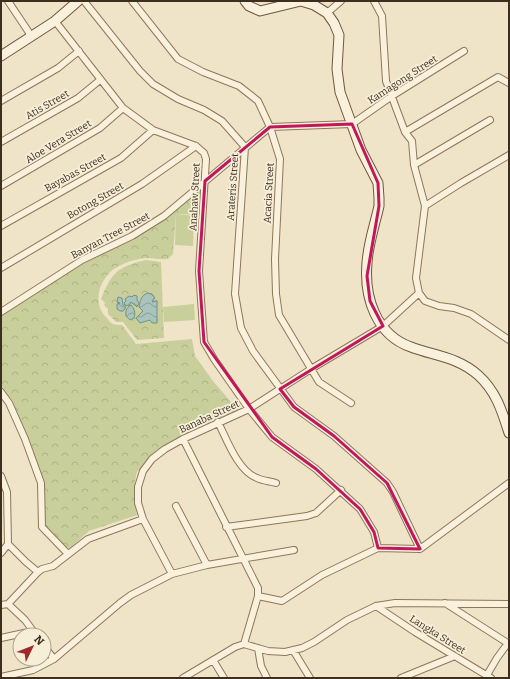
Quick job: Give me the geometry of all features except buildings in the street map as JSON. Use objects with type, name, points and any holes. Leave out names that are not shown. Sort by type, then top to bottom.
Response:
[{"type":"street","points":[[8,1],[32,37]]},
{"type":"street","points":[[1,56],[55,21],[78,1]]},
{"type":"street","name":"Arateris Street","points":[[84,1],[140,71],[153,84],[178,99],[204,110],[222,121],[245,147],[235,294],[241,328],[253,351],[294,408],[334,436],[387,483],[394,492],[420,549]]},
{"type":"street","name":"Acacia Street","points":[[132,1],[178,58],[203,72],[239,86],[258,101],[270,127],[280,159],[275,259],[276,294],[279,315],[319,382],[351,403]]},
{"type":"street","points":[[245,1],[250,6],[260,10],[300,2],[314,5],[327,13],[334,23],[339,35],[337,69],[340,92],[361,150],[378,183],[380,198],[379,206],[367,262],[370,302],[374,314],[392,338],[410,347],[458,362],[477,374],[487,385],[500,405],[509,433]]},
{"type":"street","points":[[327,13],[341,1]]},
{"type":"street","points":[[374,1],[382,16],[386,81],[405,132],[412,141],[414,165],[425,206],[416,278],[419,293],[425,301],[438,306],[454,308],[471,314],[509,340]]},
{"type":"street","points":[[55,21],[123,108],[153,130],[196,146]]},
{"type":"street","name":"Kamagong Street","points":[[352,124],[392,96],[464,51]]},
{"type":"street","points":[[1,101],[58,68],[79,52]]},
{"type":"street","points":[[405,132],[498,77],[509,83]]},
{"type":"street","name":"Atis Street","points":[[1,142],[78,98],[100,80]]},
{"type":"street","name":"Aloe Vera Street","points":[[1,186],[100,128],[123,108]]},
{"type":"street","points":[[414,165],[490,120]]},
{"type":"street","points":[[270,127],[352,124]]},
{"type":"street","name":"Banyan Tree Street","points":[[1,312],[82,260],[132,236],[164,216],[270,127]]},
{"type":"street","name":"Bayabas Street","points":[[1,226],[121,158],[153,130]]},
{"type":"street","name":"Anahaw Street","points":[[196,146],[204,153],[206,159],[200,271],[204,342],[249,409],[272,437],[316,468],[360,509],[374,532],[378,548]]},
{"type":"street","name":"Botong Street","points":[[1,268],[142,184],[196,146]]},
{"type":"street","points":[[425,206],[509,155]]},
{"type":"street","name":"Banaba Street","points":[[172,574],[143,519],[138,503],[138,487],[143,471],[152,459],[182,439],[249,409],[311,369],[383,326],[419,293]]},
{"type":"street","points":[[1,392],[9,403],[25,438],[42,483],[42,527],[68,554]]},
{"type":"street","points":[[218,422],[239,463],[247,472],[256,478],[276,483]]},
{"type":"street","points":[[182,439],[258,588],[258,596],[244,644]]},
{"type":"street","points":[[1,476],[7,492],[4,510],[8,544],[38,572]]},
{"type":"street","points":[[258,596],[282,601],[322,575],[378,548],[420,549],[509,483]]},
{"type":"street","points":[[226,527],[307,516],[316,513],[341,490]]},
{"type":"street","points":[[176,506],[207,564]]},
{"type":"street","points":[[1,605],[8,604],[38,572],[42,569],[53,566],[88,539],[143,519]]},
{"type":"street","points":[[1,553],[8,544]]},
{"type":"street","points":[[1,677],[33,670],[54,659],[120,602],[172,574],[207,564],[294,550]]},
{"type":"street","points":[[183,678],[235,646],[244,644],[268,651],[285,652],[302,648],[314,642],[347,620],[376,606],[395,603],[509,604]]},
{"type":"street","points":[[446,603],[509,644],[497,658],[489,677]]},
{"type":"street","points":[[8,604],[25,620],[30,627]]},
{"type":"street","name":"Langka Street","points":[[376,606],[489,677]]},
{"type":"street","points":[[1,638],[12,636]]},
{"type":"street","points":[[258,648],[261,666],[267,678]]},
{"type":"street","points":[[293,650],[310,678]]},
{"type":"street","points":[[401,678],[455,656]]},
{"type":"street","points":[[213,660],[224,678]]},
{"type":"highlighted area","points":[[352,124],[378,183],[379,206],[367,276],[370,301],[383,326],[280,389],[294,407],[334,436],[387,483],[420,549],[378,548],[374,532],[360,509],[316,469],[272,437],[204,342],[199,271],[205,181],[270,127]]},
{"type":"green space","points":[[198,188],[201,188],[198,215],[176,214],[173,254],[168,259],[143,258],[126,263],[114,269],[104,279],[101,285],[98,299],[99,305],[110,322],[122,325],[136,344],[192,339],[195,356],[213,381],[238,410],[198,427],[157,450],[137,472],[135,481],[135,503],[137,515],[89,531],[70,548],[66,547],[44,527],[45,486],[12,400],[1,388],[1,315],[83,263],[132,239],[166,218]]},
{"type":"green space","points":[[176,214],[194,216],[193,246],[175,245]]},
{"type":"green space","points":[[146,260],[161,262],[164,338],[137,340],[123,322],[116,322],[108,314],[108,309],[101,299],[109,282],[117,272],[128,265]]},
{"type":"green space","points":[[194,304],[195,320],[164,322],[163,307]]},
{"type":"water","points":[[148,293],[152,294],[155,298],[152,302],[157,301],[157,323],[152,323],[150,320],[140,323],[136,318],[143,311],[139,307],[141,298]]},
{"type":"water","points":[[134,295],[137,296],[139,303],[137,307],[131,302],[129,306],[125,305],[125,299]]},
{"type":"water","points":[[118,297],[122,298],[123,305],[126,307],[123,311],[117,309],[117,304],[120,303],[117,302]]},
{"type":"water","points":[[131,305],[134,309],[135,315],[134,318],[130,320],[126,316],[126,312],[127,308]]}]
